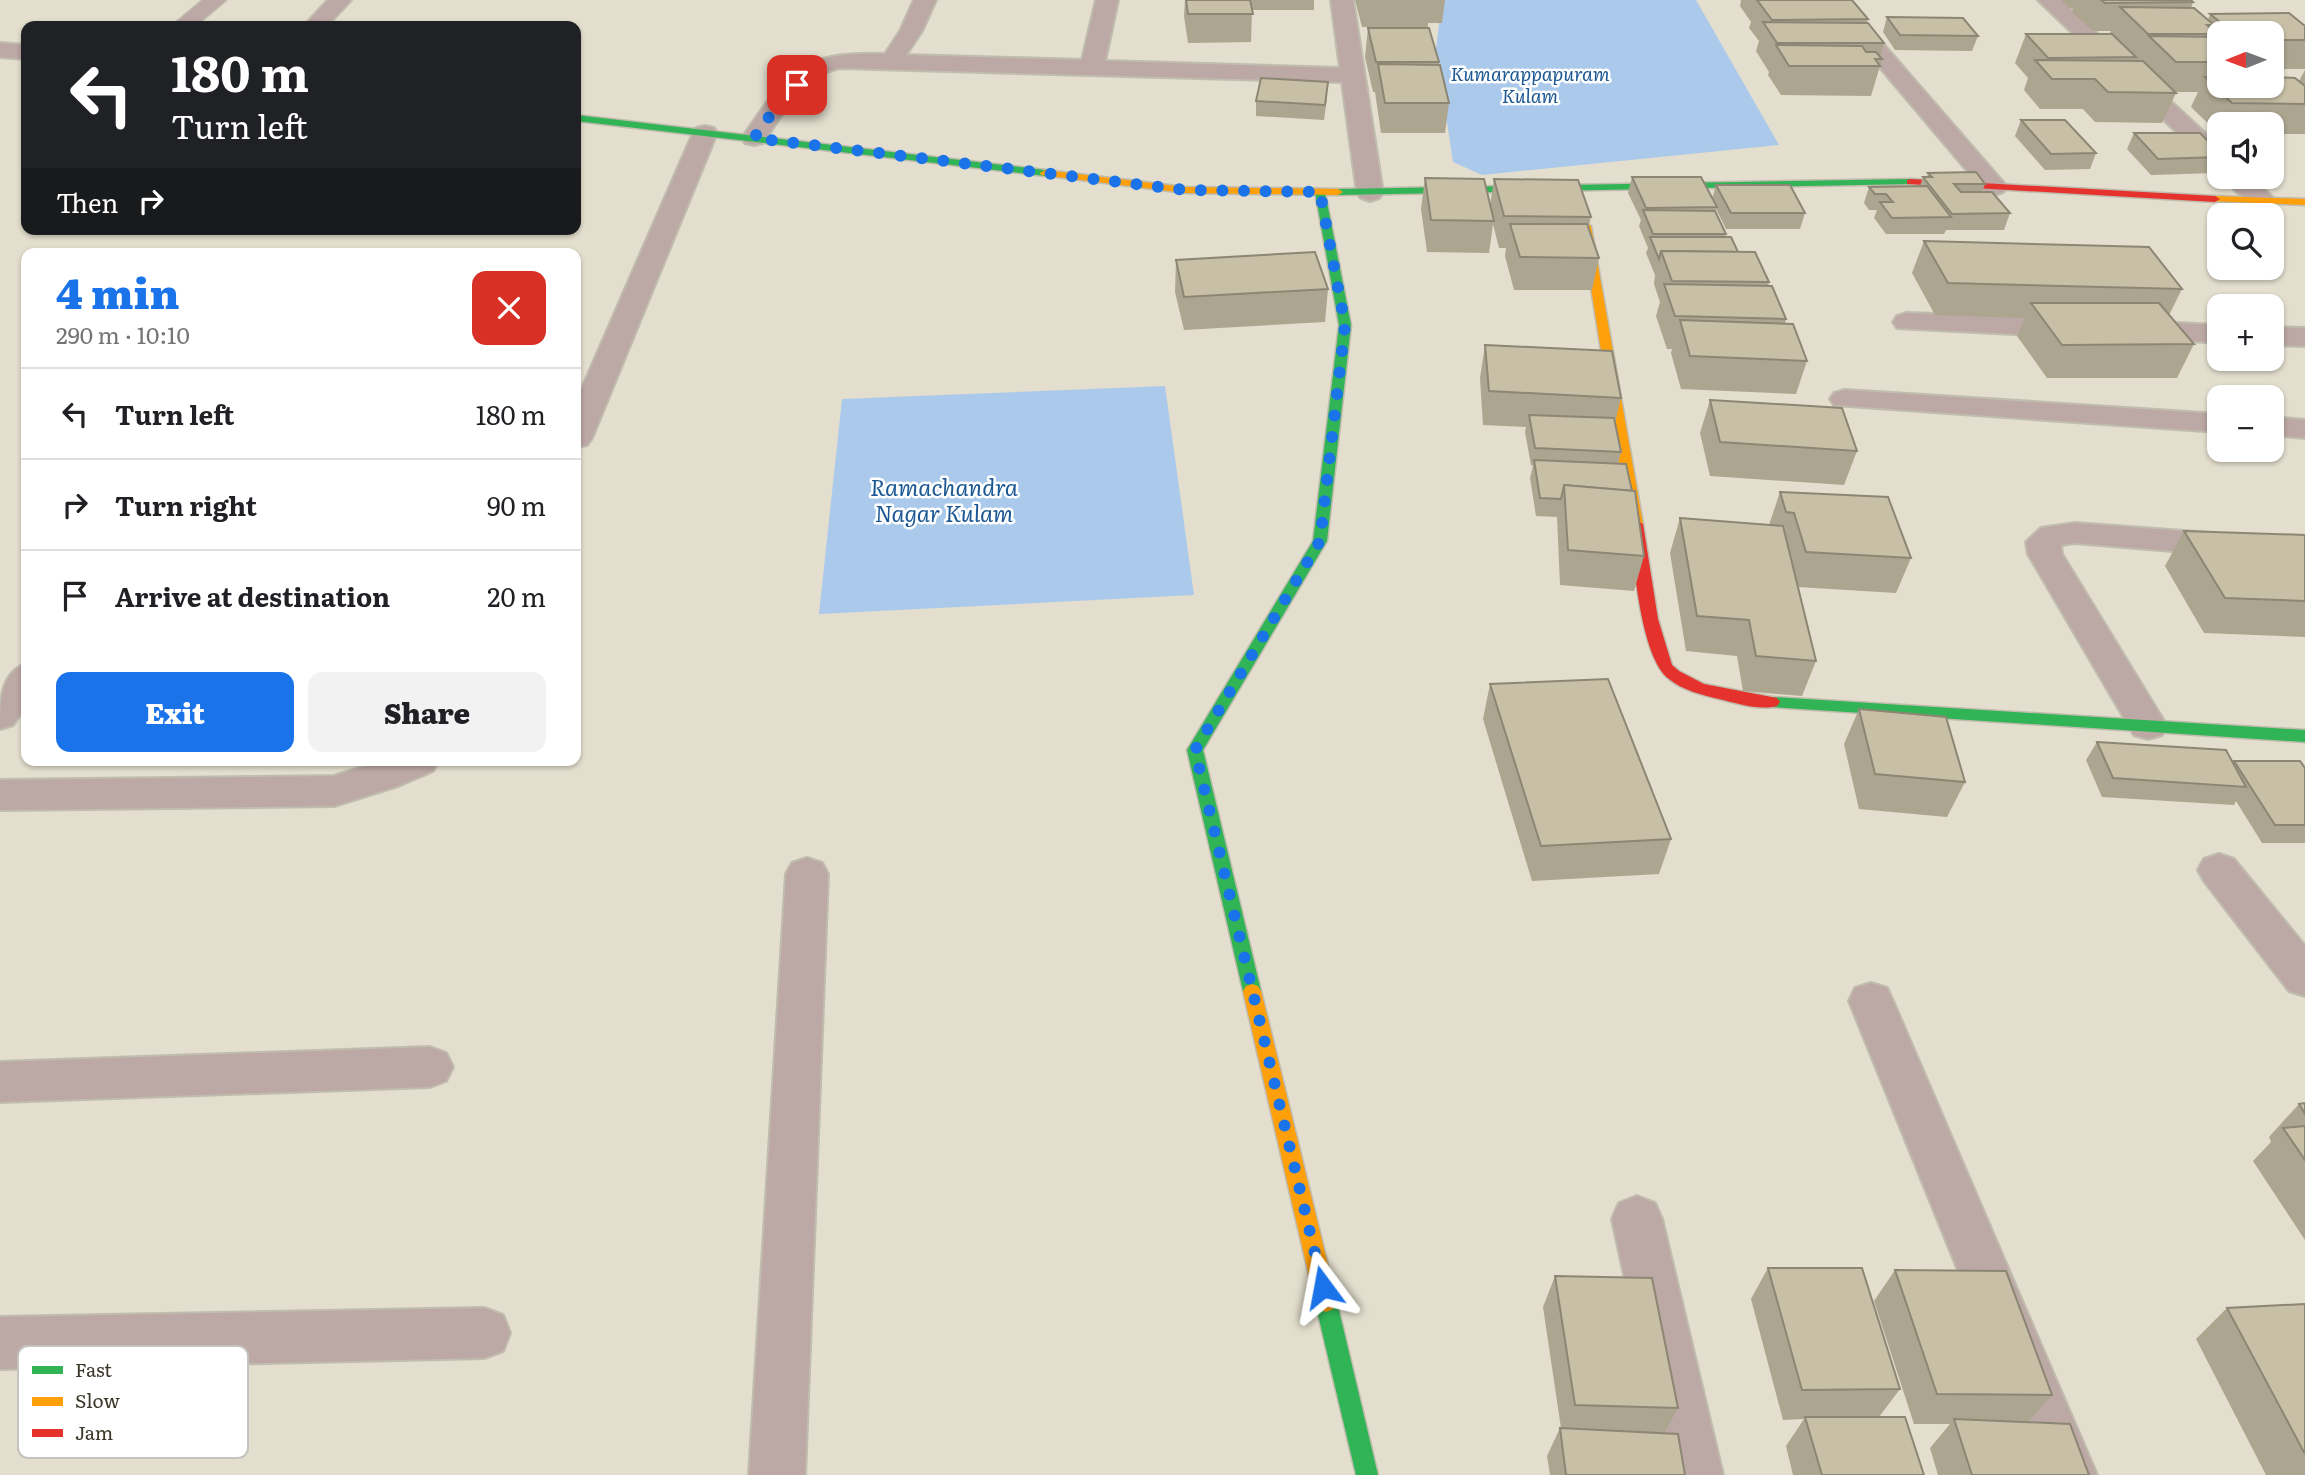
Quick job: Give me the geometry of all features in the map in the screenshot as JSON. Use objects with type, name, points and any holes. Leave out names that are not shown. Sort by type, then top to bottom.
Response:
[{"type":"street","points":[[320,21],[340,0]]},
{"type":"street","points":[[891,61],[911,31],[925,0]]},
{"type":"street","points":[[1092,67],[1107,0]]},
{"type":"street","points":[[1342,0],[1370,193]]},
{"type":"street","points":[[1834,0],[1994,187]]},
{"type":"street","points":[[2049,0],[2207,148]]},
{"type":"street","points":[[0,50],[21,52]]},
{"type":"street","points":[[754,138],[779,103],[816,67],[859,60],[1353,75]]},
{"type":"street","points":[[581,118],[1185,190],[1370,193],[1582,201],[1933,182],[2305,202]]},
{"type":"street","points":[[581,426],[705,133]]},
{"type":"street","points":[[2250,189],[2262,200]]},
{"type":"street","points":[[1320,192],[1345,325],[1320,541],[1195,750],[1367,1475]]},
{"type":"street","points":[[1582,201],[1655,634],[1667,669],[1698,688],[1747,700],[2305,736]]},
{"type":"street","points":[[1907,322],[2207,333]]},
{"type":"street","points":[[2284,336],[2305,337]]},
{"type":"street","points":[[1845,399],[2207,422]]},
{"type":"street","points":[[2284,427],[2305,429]]},
{"type":"street","points":[[2148,726],[2045,554],[2043,542],[2053,535],[2075,533],[2305,551]]},
{"type":"street","points":[[0,716],[21,684]]},
{"type":"street","points":[[0,795],[334,791],[407,766]]},
{"type":"street","points":[[2219,870],[2305,978]]},
{"type":"street","points":[[777,1475],[807,874]]},
{"type":"street","points":[[1871,1000],[2069,1475]]},
{"type":"street","points":[[0,1082],[429,1067]]},
{"type":"street","points":[[1637,1219],[1695,1475]]},
{"type":"street","points":[[0,1343],[484,1333]]},
{"type":"lane","points":[[189,21],[216,0]]},
{"type":"water","name":"Kumarappapuram Kulam","points":[[1442,0],[1696,0],[1779,145],[1482,175],[1453,162],[1436,49]]},
{"type":"water","name":"Ramachandra Nagar Kulam","points":[[1165,386],[1194,595],[819,614],[842,399]]},
{"type":"building","points":[[1186,0],[1250,0],[1253,14],[1188,14]]},
{"type":"building","points":[[1757,0],[1852,0],[1868,19],[1772,20]]},
{"type":"building","points":[[2101,0],[2191,0],[2193,2],[2105,3]]},
{"type":"building","points":[[2120,7],[2194,8],[2209,21],[2207,21],[2207,34],[2148,34]]},
{"type":"building","points":[[2289,13],[2305,26],[2305,40],[2284,40],[2284,21],[2219,21],[2210,14]]},
{"type":"building","points":[[1887,17],[1963,18],[1978,36],[1900,35]]},
{"type":"building","points":[[1763,22],[1868,23],[1884,43],[1777,43]]},
{"type":"building","points":[[1368,28],[1429,28],[1439,62],[1376,62]]},
{"type":"building","points":[[2026,34],[2112,34],[2136,57],[2048,58]]},
{"type":"building","points":[[2149,36],[2207,37],[2207,62],[2176,62]]},
{"type":"building","points":[[1776,45],[1862,46],[1866,52],[1876,52],[1882,59],[1875,59],[1880,66],[1789,66]]},
{"type":"building","points":[[2035,60],[2143,61],[2176,93],[2108,92],[2095,79],[2052,79]]},
{"type":"building","points":[[1378,64],[1440,65],[1449,103],[1385,103]]},
{"type":"building","points":[[1261,78],[1328,82],[1325,105],[1256,101]]},
{"type":"building","points":[[2284,78],[2295,78],[2305,86],[2305,104],[2232,103],[2227,98],[2284,98]]},
{"type":"building","points":[[2021,120],[2065,120],[2096,153],[2051,154]]},
{"type":"building","points":[[2134,133],[2200,133],[2207,140],[2207,157],[2158,159]]},
{"type":"building","points":[[1976,172],[1985,184],[1954,184],[1961,192],[1992,192],[2010,213],[1952,214],[1923,177],[1932,177],[1928,173]]},
{"type":"building","points":[[1632,177],[1701,177],[1717,207],[1646,208]]},
{"type":"building","points":[[1425,178],[1484,179],[1494,221],[1431,220]]},
{"type":"building","points":[[1494,179],[1578,180],[1591,217],[1504,216]]},
{"type":"building","points":[[1716,185],[1790,185],[1805,213],[1731,213]]},
{"type":"building","points":[[1927,186],[1951,217],[1892,218],[1880,202],[1893,202],[1886,194],[1875,194],[1869,187]]},
{"type":"building","points":[[1643,210],[1715,211],[1726,234],[1653,234]]},
{"type":"building","points":[[1510,224],[1587,224],[1599,258],[1520,257]]},
{"type":"building","points":[[1650,237],[1731,237],[1738,252],[1661,251],[1659,259]]},
{"type":"building","points":[[1924,241],[2149,247],[2182,289],[1948,283]]},
{"type":"building","points":[[1661,251],[1755,252],[1769,282],[1672,281]]},
{"type":"building","points":[[1315,252],[1328,289],[1184,297],[1176,260]]},
{"type":"building","points":[[1664,284],[1772,286],[1786,319],[1675,316]]},
{"type":"building","points":[[2031,303],[2159,303],[2194,344],[2062,345]]},
{"type":"building","points":[[1680,320],[1793,324],[1807,361],[1690,356]]},
{"type":"building","points":[[1485,345],[1612,351],[1621,398],[1489,391]]},
{"type":"building","points":[[1710,400],[1842,408],[1857,451],[1720,442]]},
{"type":"building","points":[[1529,415],[1614,418],[1621,452],[1535,448]]},
{"type":"building","points":[[1534,460],[1626,464],[1632,491],[1564,485],[1561,499],[1540,498]]},
{"type":"building","points":[[1564,485],[1635,491],[1644,556],[1568,550]]},
{"type":"building","points":[[1780,492],[1888,497],[1911,558],[1806,552],[1794,513],[1786,512]]},
{"type":"building","points":[[1680,518],[1783,526],[1816,661],[1756,656],[1749,620],[1697,616]]},
{"type":"building","points":[[2184,531],[2305,535],[2305,601],[2225,598]]},
{"type":"building","points":[[1608,679],[1671,839],[1541,846],[1490,684]]},
{"type":"building","points":[[1859,709],[1946,717],[1965,782],[1875,774]]},
{"type":"building","points":[[2097,742],[2226,750],[2246,787],[2113,778]]},
{"type":"building","points":[[2234,761],[2300,761],[2305,768],[2305,825],[2275,825]]},
{"type":"building","points":[[2305,1103],[2305,1114],[2299,1104]]},
{"type":"building","points":[[2305,1126],[2305,1160],[2283,1128]]},
{"type":"building","points":[[1768,1268],[1862,1268],[1900,1389],[1802,1390]]},
{"type":"building","points":[[1895,1270],[2006,1271],[2052,1395],[1937,1394]]},
{"type":"building","points":[[1555,1276],[1652,1278],[1678,1408],[1575,1405]]},
{"type":"building","points":[[2305,1304],[2305,1454],[2227,1308]]},
{"type":"building","points":[[1805,1417],[1905,1417],[1924,1475],[1822,1475]]},
{"type":"building","points":[[1954,1419],[2070,1424],[2089,1475],[1972,1475]]},
{"type":"building","points":[[1560,1428],[1678,1434],[1685,1475],[1566,1475]]},
{"type":"traffic: fast","points":[[581,119],[1045,173]]},
{"type":"traffic: fast","points":[[1338,192],[1911,182]]},
{"type":"traffic: fast","points":[[1252,991],[1195,750],[1320,541],[1345,325],[1320,192]]},
{"type":"traffic: fast","points":[[1772,702],[2305,736]]},
{"type":"traffic: fast","points":[[1326,1302],[1367,1475]]},
{"type":"traffic: slow","points":[[1045,173],[1185,190],[1338,192]]},
{"type":"traffic: slow","points":[[2215,199],[2305,202]]},
{"type":"traffic: slow","points":[[1586,226],[1636,524]]},
{"type":"traffic: slow","points":[[1252,991],[1326,1302]]},
{"type":"traffic: jam","points":[[1911,182],[2215,199]]},
{"type":"traffic: jam","points":[[1636,524],[1651,619],[1666,667],[1674,675],[1699,688],[1772,702]]},
{"type":"route","points":[[797,85],[779,103],[754,138],[1185,190],[1320,192],[1345,325],[1320,541],[1195,750],[1323,1287]]}]
